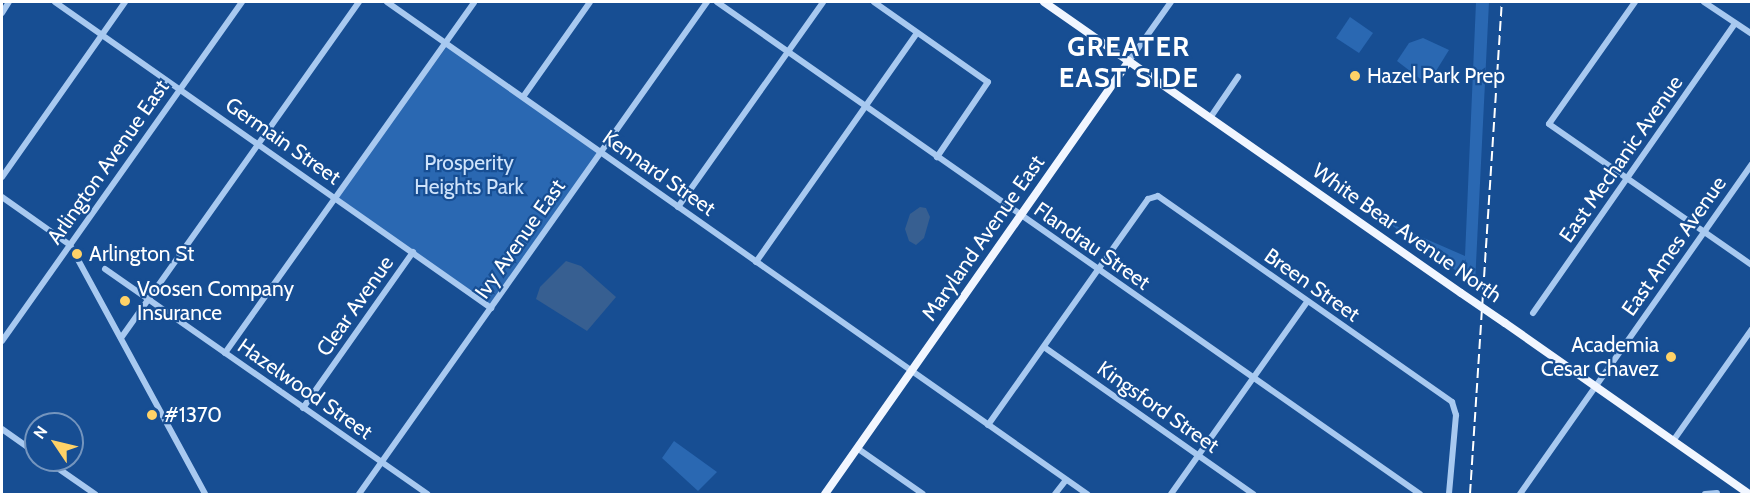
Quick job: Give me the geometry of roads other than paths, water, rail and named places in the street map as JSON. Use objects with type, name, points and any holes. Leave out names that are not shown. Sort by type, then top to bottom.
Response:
[{"type":"main road","name":"White Bear Avenue North","points":[[1051,3],[1129,61],[1749,495]]},
{"type":"main road","name":"Maryland Avenue East","points":[[825,495],[1129,61]]},
{"type":"street","points":[[2,13],[9,2]]},
{"type":"street","name":"Germain Street","points":[[55,2],[492,308]]},
{"type":"street","points":[[2,177],[125,2]]},
{"type":"street","name":"Arlington Avenue East","points":[[2,341],[242,2]]},
{"type":"street","points":[[121,338],[359,2]]},
{"type":"street","name":"Kennard Street","points":[[387,2],[1087,495]]},
{"type":"street","points":[[225,353],[474,2]]},
{"type":"street","points":[[523,97],[591,2]]},
{"type":"street","name":"Ivy Avenue East","points":[[359,495],[707,2]]},
{"type":"street","name":"Flandrau Street","points":[[717,2],[1420,495]]},
{"type":"street","points":[[678,207],[823,2]]},
{"type":"street","points":[[874,2],[988,82],[937,156]]},
{"type":"street","name":"Maryland Avenue East","points":[[1129,61],[1171,2]]},
{"type":"street","points":[[1635,2],[1549,124],[1752,265]]},
{"type":"street","points":[[1704,2],[1752,34]]},
{"type":"street","name":"East Mechanic Avenue","points":[[1533,313],[1735,23]]},
{"type":"street","points":[[756,262],[917,33]]},
{"type":"street","points":[[1210,118],[1238,77]]},
{"type":"street","name":"East Ames Avenue","points":[[1520,495],[1752,164]]},
{"type":"street","name":"Breen Street","points":[[1098,270],[1152,196],[1452,402],[1456,415],[1449,495]]},
{"type":"street","points":[[2,197],[70,245],[205,495]]},
{"type":"street","name":"Clear Avenue","points":[[303,408],[413,252]]},
{"type":"street","name":"Hazelwood Street","points":[[105,269],[427,495]]},
{"type":"street","points":[[988,425],[1098,270]]},
{"type":"street","points":[[1171,495],[1307,302]]},
{"type":"street","points":[[1673,441],[1752,329]]},
{"type":"street","name":"Kingsford Street","points":[[1044,347],[1253,495]]},
{"type":"street","points":[[2,429],[24,445]]},
{"type":"street","points":[[857,448],[923,495]]},
{"type":"street","points":[[63,472],[95,495]]},
{"type":"street","points":[[1055,495],[1066,480]]},
{"type":"street","points":[[1705,495],[1716,493]]},
{"type":"railway","points":[[1470,494],[1502,2]]},
{"type":"place","name":"Hazel Park Prep","points":[[1355,76]]},
{"type":"place","name":"Arlington St","points":[[77,254]]},
{"type":"place","name":"Voosen Company Insurance","points":[[125,301]]},
{"type":"place","name":"Academia Cesar Chavez","points":[[1671,357]]},
{"type":"place","name":"#1370","points":[[152,415]]},
{"type":"district","name":"GREATER EAST SIDE","points":[[1129,62]]},
{"type":"park label","name":"Prosperity Heights Park","points":[[469,175]]}]
